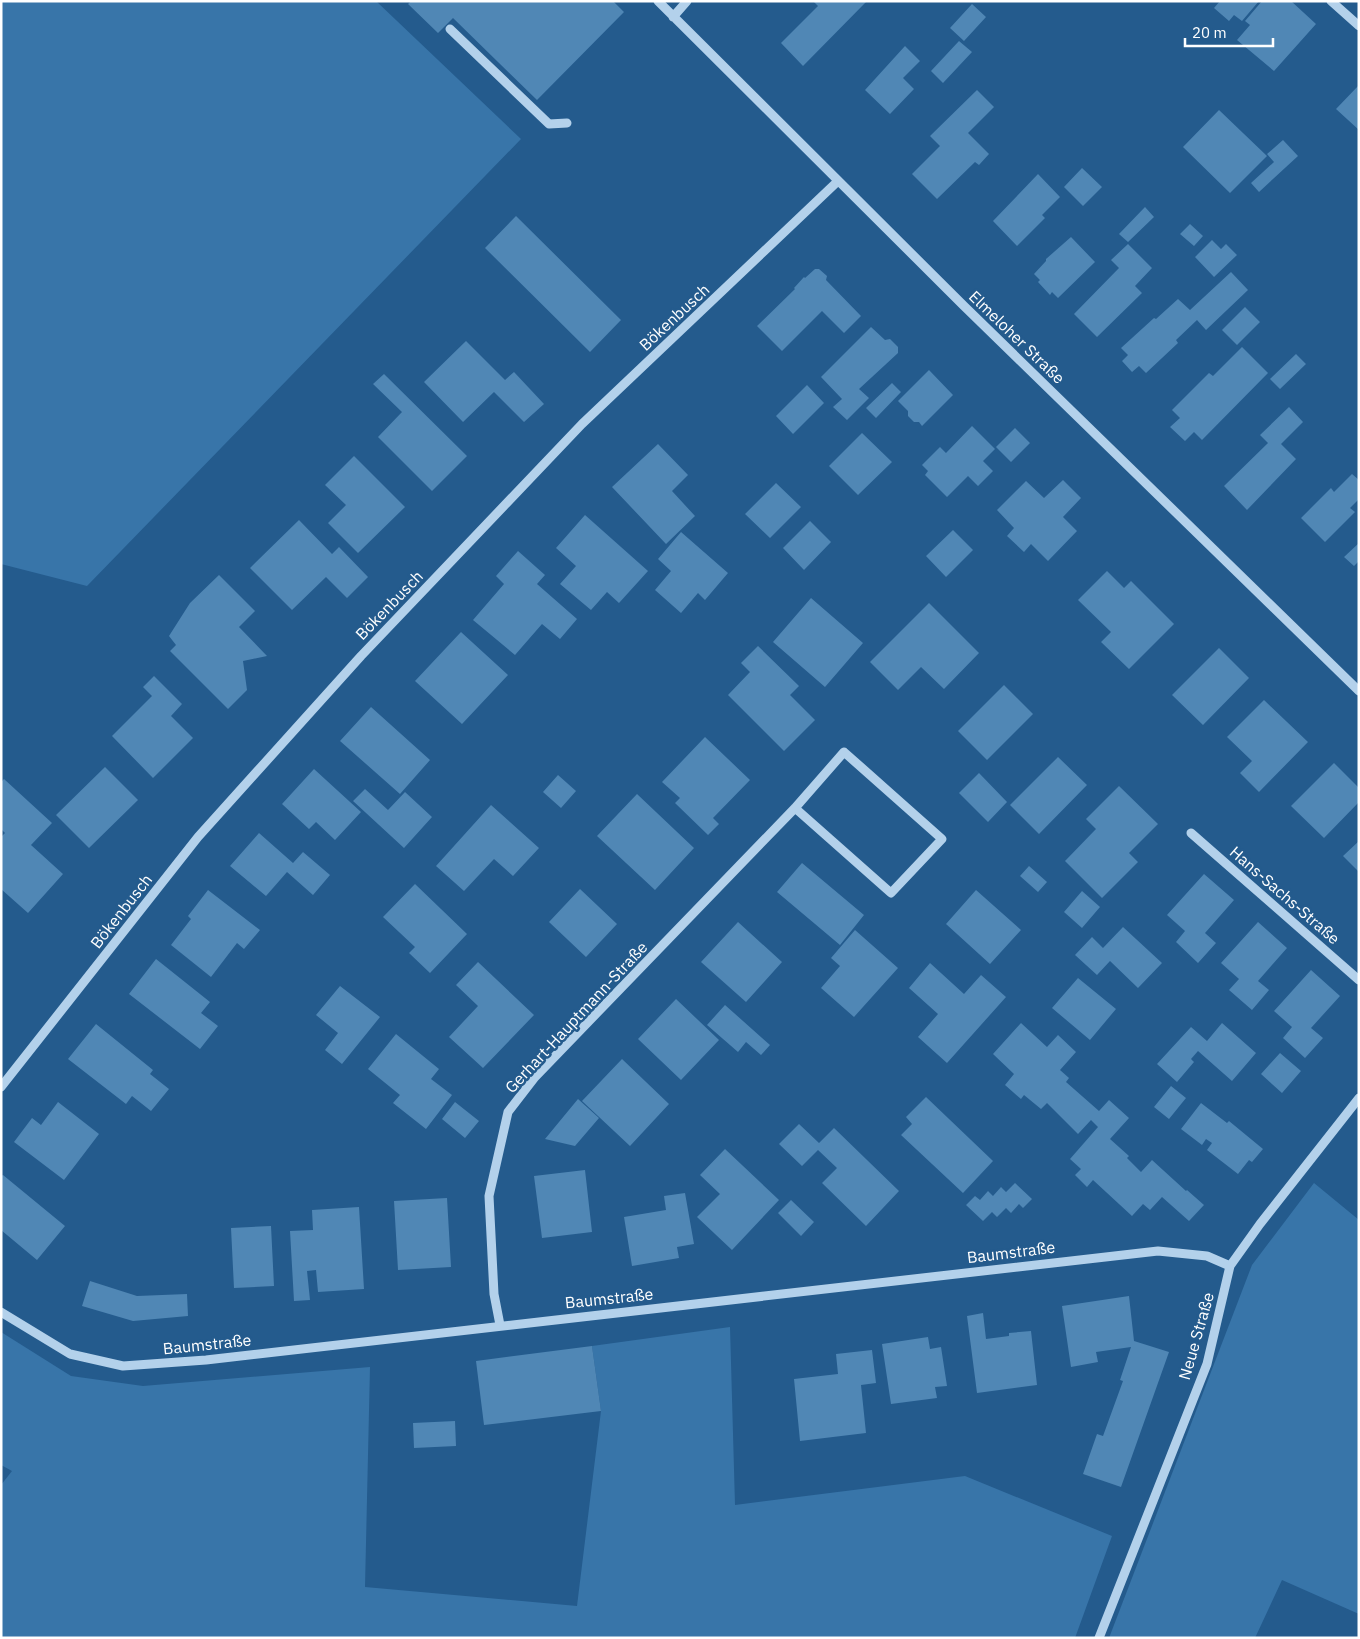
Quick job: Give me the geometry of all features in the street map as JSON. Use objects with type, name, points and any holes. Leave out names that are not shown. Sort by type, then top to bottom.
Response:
[{"type":"street","name":"Elmeloher Straße","points":[[658,1],[1020,361],[1359,691]]},
{"type":"street","points":[[673,16],[687,1]]},
{"type":"street","points":[[1331,1],[1359,26]]},
{"type":"street","points":[[450,28],[549,124],[567,122]]},
{"type":"street","name":"Bökenbusch","points":[[1,1087],[198,837],[361,656],[582,424],[838,181]]},
{"type":"street","name":"Gerhart-Hauptmann-Straße","points":[[500,1326],[494,1294],[489,1196],[508,1112],[535,1077],[795,808],[844,752],[942,839],[891,893],[795,808]]},
{"type":"street","name":"Hans-Sachs-Straße","points":[[1191,833],[1359,980]]},
{"type":"street","name":"Neue Straße","points":[[1099,1638],[1207,1364],[1230,1266],[1260,1224],[1359,1098]]},
{"type":"street","name":"Baumstraße","points":[[1,1312],[70,1354],[123,1366],[206,1360],[1158,1251],[1207,1256],[1230,1266]]},
{"type":"shaded area","points":[[1,1],[376,1],[521,139],[87,586],[1,564]]},
{"type":"shaded area","points":[[1314,1183],[1359,1220],[1359,1614],[1282,1580],[1255,1638],[1109,1638],[1252,1265]]},
{"type":"shaded area","points":[[730,1327],[735,1505],[965,1476],[1112,1536],[1075,1638],[1,1638],[1,1485],[12,1471],[1,1465],[1,1332],[71,1376],[143,1386],[370,1367],[365,1587],[577,1606],[601,1411],[592,1346]]},
{"type":"building","points":[[411,1],[613,1],[624,12],[537,100],[453,18],[438,33],[408,4]]},
{"type":"building","points":[[813,1],[867,1],[803,66],[781,43],[818,6]]},
{"type":"building","points":[[1220,1],[1259,1],[1242,21],[1234,15],[1229,21],[1214,8]]},
{"type":"building","points":[[1262,1],[1291,1],[1316,24],[1274,71],[1237,40],[1250,25],[1245,21]]},
{"type":"building","points":[[972,4],[986,17],[964,41],[950,28]]},
{"type":"building","points":[[959,41],[972,52],[943,83],[931,71]]},
{"type":"building","points":[[905,46],[920,61],[903,78],[914,89],[890,114],[865,90]]},
{"type":"building","points":[[1359,85],[1359,130],[1336,109]]},
{"type":"building","points":[[977,90],[994,107],[968,133],[989,154],[979,165],[975,162],[937,199],[912,174],[940,146],[930,136]]},
{"type":"building","points":[[1219,110],[1267,156],[1230,193],[1183,147]]},
{"type":"building","points":[[1283,140],[1298,156],[1259,192],[1251,183],[1274,162],[1267,154]]},
{"type":"building","points":[[1082,168],[1102,187],[1083,206],[1064,187]]},
{"type":"building","points":[[1038,174],[1060,197],[1042,215],[1045,218],[1017,246],[993,221]]},
{"type":"building","points":[[1145,207],[1154,217],[1128,242],[1119,234]]},
{"type":"building","points":[[516,216],[621,320],[590,352],[485,248]]},
{"type":"building","points":[[1190,224],[1203,236],[1194,246],[1180,234]]},
{"type":"building","points":[[1071,237],[1095,262],[1058,298],[1052,292],[1050,295],[1038,282],[1040,280],[1034,274],[1046,259]]},
{"type":"building","points":[[1212,240],[1221,249],[1226,244],[1237,255],[1214,277],[1195,257]]},
{"type":"building","points":[[1128,244],[1152,268],[1135,286],[1142,293],[1097,337],[1074,314],[1119,268],[1111,260]]},
{"type":"building","points":[[815,269],[819,269],[827,276],[826,280],[861,316],[844,333],[822,311],[782,351],[757,326],[795,289],[804,277]]},
{"type":"building","points":[[1231,272],[1248,290],[1206,330],[1197,320],[1176,340],[1178,343],[1146,373],[1139,366],[1132,372],[1122,361],[1128,355],[1121,348],[1154,318],[1156,319],[1178,299],[1190,310]]},
{"type":"building","points":[[1245,307],[1260,322],[1237,345],[1222,330]]},
{"type":"building","points":[[871,327],[885,340],[890,339],[898,347],[898,353],[859,389],[869,398],[847,420],[833,407],[842,399],[821,377]]},
{"type":"building","points":[[466,341],[505,380],[514,372],[544,404],[524,422],[494,392],[463,422],[424,382]]},
{"type":"building","points":[[1242,347],[1268,373],[1202,440],[1194,432],[1185,441],[1170,427],[1180,418],[1172,410],[1209,373],[1213,376]]},
{"type":"building","points":[[1296,354],[1306,364],[1280,389],[1270,379]]},
{"type":"building","points":[[929,370],[953,395],[922,426],[919,422],[914,422],[908,416],[908,411],[898,401]]},
{"type":"building","points":[[384,374],[467,456],[432,491],[378,437],[402,412],[373,384]]},
{"type":"building","points":[[892,383],[901,392],[876,418],[866,408]]},
{"type":"building","points":[[807,385],[824,403],[793,434],[776,416]]},
{"type":"building","points":[[1289,407],[1303,422],[1281,444],[1296,459],[1247,510],[1224,486],[1268,443],[1260,435]]},
{"type":"building","points":[[972,426],[995,449],[983,461],[993,471],[978,486],[968,476],[947,497],[925,475],[928,471],[922,465],[940,447],[946,453]]},
{"type":"building","points":[[1015,428],[1030,443],[1011,462],[996,447]]},
{"type":"building","points":[[862,433],[892,462],[858,495],[829,466]]},
{"type":"building","points":[[658,444],[688,475],[672,491],[695,516],[666,544],[612,487]]},
{"type":"building","points":[[354,456],[405,507],[358,553],[328,523],[346,505],[325,485]]},
{"type":"building","points":[[1352,474],[1359,480],[1359,499],[1350,508],[1355,512],[1325,542],[1301,518],[1331,488],[1334,492]]},
{"type":"building","points":[[1063,480],[1081,498],[1063,517],[1077,531],[1048,561],[1031,544],[1024,552],[1007,536],[1014,528],[997,510],[1026,481],[1044,498]]},
{"type":"building","points":[[776,483],[801,507],[770,538],[745,514]]},
{"type":"building","points":[[585,515],[648,571],[619,603],[607,592],[591,610],[560,584],[576,566],[556,548]]},
{"type":"building","points":[[299,520],[332,554],[339,547],[368,577],[347,598],[326,577],[292,610],[250,568]]},
{"type":"building","points":[[810,521],[831,542],[804,570],[783,548]]},
{"type":"building","points":[[953,530],[973,550],[946,577],[926,556]]},
{"type":"building","points":[[681,532],[728,573],[705,600],[698,593],[681,613],[655,590],[671,571],[658,559]]},
{"type":"building","points":[[1359,543],[1359,561],[1354,566],[1344,557]]},
{"type":"building","points":[[518,551],[545,575],[537,584],[577,619],[560,639],[542,624],[515,655],[473,620],[504,584],[496,576]]},
{"type":"building","points":[[1107,571],[1124,588],[1131,581],[1174,624],[1129,669],[1101,642],[1111,632],[1078,600]]},
{"type":"building","points":[[219,575],[255,611],[239,627],[267,656],[243,661],[247,690],[228,709],[170,651],[176,645],[169,636],[190,603]]},
{"type":"building","points":[[811,598],[863,643],[825,687],[773,642]]},
{"type":"building","points":[[929,603],[979,653],[944,689],[921,667],[898,690],[870,662]]},
{"type":"building","points":[[461,632],[508,675],[462,724],[415,681]]},
{"type":"building","points":[[758,646],[799,686],[790,695],[815,720],[784,751],[728,695],[750,672],[741,663]]},
{"type":"building","points":[[1219,648],[1249,678],[1203,725],[1172,695]]},
{"type":"building","points":[[154,676],[182,704],[171,716],[193,738],[153,778],[112,736],[152,696],[143,687]]},
{"type":"building","points":[[1004,685],[1033,714],[987,760],[958,731]]},
{"type":"building","points":[[1264,700],[1308,742],[1259,792],[1240,773],[1252,761],[1227,737]]},
{"type":"building","points":[[371,707],[430,760],[400,794],[340,741]]},
{"type":"building","points":[[705,737],[750,780],[713,818],[719,824],[708,835],[675,803],[680,798],[662,782]]},
{"type":"building","points":[[1058,757],[1087,785],[1039,834],[1010,805]]},
{"type":"building","points":[[1334,763],[1359,788],[1359,802],[1324,838],[1291,806]]},
{"type":"building","points":[[105,767],[138,800],[89,848],[56,815]]},
{"type":"building","points":[[314,769],[361,812],[335,840],[316,822],[309,829],[282,804]]},
{"type":"building","points":[[979,773],[1007,802],[988,822],[959,793]]},
{"type":"building","points":[[558,775],[576,791],[561,808],[543,792]]},
{"type":"building","points":[[4,779],[52,823],[31,845],[63,874],[28,913],[1,889],[1,837],[5,833],[1,829],[1,782]]},
{"type":"building","points":[[1119,786],[1158,824],[1129,853],[1138,862],[1102,898],[1065,861],[1096,829],[1086,819]]},
{"type":"building","points":[[365,789],[388,810],[405,792],[432,817],[404,848],[353,801]]},
{"type":"building","points":[[637,794],[694,848],[655,890],[597,836]]},
{"type":"building","points":[[491,805],[539,848],[513,876],[494,859],[464,891],[436,866]]},
{"type":"building","points":[[259,833],[293,863],[303,852],[330,875],[313,895],[287,872],[266,896],[230,866]]},
{"type":"building","points":[[1359,841],[1359,872],[1343,856]]},
{"type":"building","points":[[802,863],[864,915],[840,945],[777,892]]},
{"type":"building","points":[[1029,866],[1047,882],[1038,892],[1020,876]]},
{"type":"building","points":[[1204,874],[1234,900],[1205,933],[1216,943],[1198,963],[1176,942],[1185,931],[1167,915]]},
{"type":"building","points":[[415,884],[467,934],[430,973],[409,953],[415,947],[383,917]]},
{"type":"building","points":[[580,889],[617,924],[586,957],[549,922]]},
{"type":"building","points":[[208,890],[260,930],[244,949],[237,943],[211,977],[171,945],[191,919],[188,916]]},
{"type":"building","points":[[976,890],[1021,930],[990,964],[946,924]]},
{"type":"building","points":[[1082,891],[1100,907],[1082,928],[1064,912]]},
{"type":"building","points":[[738,922],[782,962],[746,1002],[701,962]]},
{"type":"building","points":[[1258,922],[1287,948],[1258,981],[1269,990],[1252,1010],[1229,990],[1239,979],[1221,963]]},
{"type":"building","points":[[1123,927],[1162,963],[1138,988],[1110,961],[1097,975],[1075,955],[1092,937],[1103,948]]},
{"type":"building","points":[[855,930],[898,968],[854,1017],[821,988],[840,966],[831,958]]},
{"type":"building","points":[[156,959],[210,1002],[201,1013],[218,1026],[200,1049],[129,994]]},
{"type":"building","points":[[478,962],[534,1015],[483,1068],[449,1037],[478,1006],[456,985]]},
{"type":"building","points":[[930,963],[964,994],[981,975],[1006,997],[947,1063],[918,1037],[938,1014],[909,988]]},
{"type":"building","points":[[1311,970],[1340,996],[1311,1028],[1323,1038],[1305,1058],[1283,1038],[1292,1027],[1274,1011]]},
{"type":"building","points":[[1078,978],[1116,1009],[1090,1040],[1052,1008]]},
{"type":"building","points":[[340,986],[380,1017],[342,1064],[325,1050],[338,1033],[316,1015]]},
{"type":"building","points":[[676,999],[719,1040],[681,1080],[638,1039]]},
{"type":"building","points":[[725,1005],[770,1045],[761,1055],[746,1042],[738,1052],[707,1025]]},
{"type":"building","points":[[1021,1023],[1047,1047],[1058,1035],[1076,1052],[1060,1070],[1069,1078],[1066,1082],[1099,1111],[1109,1100],[1129,1118],[1110,1139],[1129,1156],[1127,1158],[1141,1172],[1152,1160],[1204,1205],[1189,1221],[1162,1197],[1150,1210],[1143,1204],[1132,1216],[1093,1180],[1087,1187],[1075,1175],[1081,1169],[1070,1159],[1098,1127],[1091,1120],[1078,1134],[1047,1103],[1041,1109],[1024,1095],[1021,1099],[1005,1085],[1014,1074],[993,1054]]},
{"type":"building","points":[[1222,1023],[1256,1053],[1232,1081],[1198,1051],[1191,1059],[1194,1062],[1177,1082],[1157,1064],[1191,1027],[1207,1041]]},
{"type":"building","points":[[96,1024],[153,1070],[150,1074],[169,1089],[151,1111],[132,1096],[126,1104],[68,1059]]},
{"type":"building","points":[[396,1034],[439,1069],[431,1079],[452,1095],[426,1129],[393,1103],[400,1095],[368,1069]]},
{"type":"building","points":[[1280,1053],[1301,1071],[1282,1093],[1261,1074]]},
{"type":"building","points":[[622,1059],[669,1104],[630,1146],[582,1101]]},
{"type":"building","points":[[1171,1086],[1186,1098],[1169,1119],[1154,1107]]},
{"type":"building","points":[[926,1097],[993,1161],[963,1193],[901,1135],[912,1124],[906,1117]]},
{"type":"building","points":[[578,1099],[599,1118],[575,1146],[545,1139]]},
{"type":"building","points":[[58,1102],[99,1134],[64,1180],[14,1142],[32,1118],[41,1125]]},
{"type":"building","points":[[455,1102],[479,1121],[465,1138],[442,1119]]},
{"type":"building","points":[[1201,1103],[1227,1123],[1229,1121],[1263,1149],[1252,1162],[1249,1160],[1238,1174],[1207,1150],[1212,1143],[1206,1139],[1202,1145],[1181,1129]]},
{"type":"building","points":[[799,1124],[819,1143],[834,1128],[899,1191],[866,1226],[822,1183],[837,1168],[818,1150],[802,1166],[779,1144]]},
{"type":"building","points":[[725,1149],[779,1200],[732,1250],[697,1217],[720,1194],[700,1175]]},
{"type":"building","points":[[585,1170],[592,1232],[542,1238],[534,1176]]},
{"type":"building","points":[[3,1175],[65,1226],[37,1260],[1,1230],[1,1176]]},
{"type":"building","points":[[1015,1183],[1032,1199],[1023,1208],[1019,1204],[1011,1213],[1006,1208],[997,1217],[992,1212],[983,1221],[966,1205],[975,1196],[980,1200],[988,1191],[993,1196],[1001,1187],[1006,1192]]},
{"type":"building","points":[[685,1193],[694,1244],[677,1247],[679,1258],[632,1266],[624,1217],[666,1210],[664,1196]]},
{"type":"building","points":[[447,1198],[451,1267],[398,1270],[394,1201]]},
{"type":"building","points":[[791,1200],[814,1222],[801,1236],[778,1213]]},
{"type":"building","points":[[359,1207],[364,1289],[318,1292],[316,1270],[307,1271],[310,1300],[294,1301],[290,1231],[313,1230],[312,1210]]},
{"type":"building","points":[[271,1226],[274,1286],[234,1288],[231,1228]]},
{"type":"building","points":[[90,1281],[137,1296],[187,1294],[188,1316],[133,1321],[82,1306]]},
{"type":"building","points":[[1129,1296],[1134,1341],[1169,1352],[1121,1487],[1083,1474],[1097,1434],[1103,1436],[1123,1381],[1120,1380],[1131,1347],[1096,1352],[1098,1362],[1071,1367],[1062,1306]]},
{"type":"building","points":[[983,1313],[986,1339],[1009,1336],[1009,1333],[1031,1331],[1037,1385],[977,1393],[967,1316]]},
{"type":"building","points":[[928,1337],[930,1349],[941,1347],[947,1386],[935,1387],[937,1398],[891,1404],[882,1344]]},
{"type":"building","points":[[592,1346],[601,1411],[484,1425],[476,1361]]},
{"type":"building","points":[[872,1350],[876,1383],[861,1385],[866,1433],[800,1441],[794,1379],[838,1374],[836,1354]]},
{"type":"building","points":[[455,1421],[456,1446],[414,1448],[413,1423]]}]
